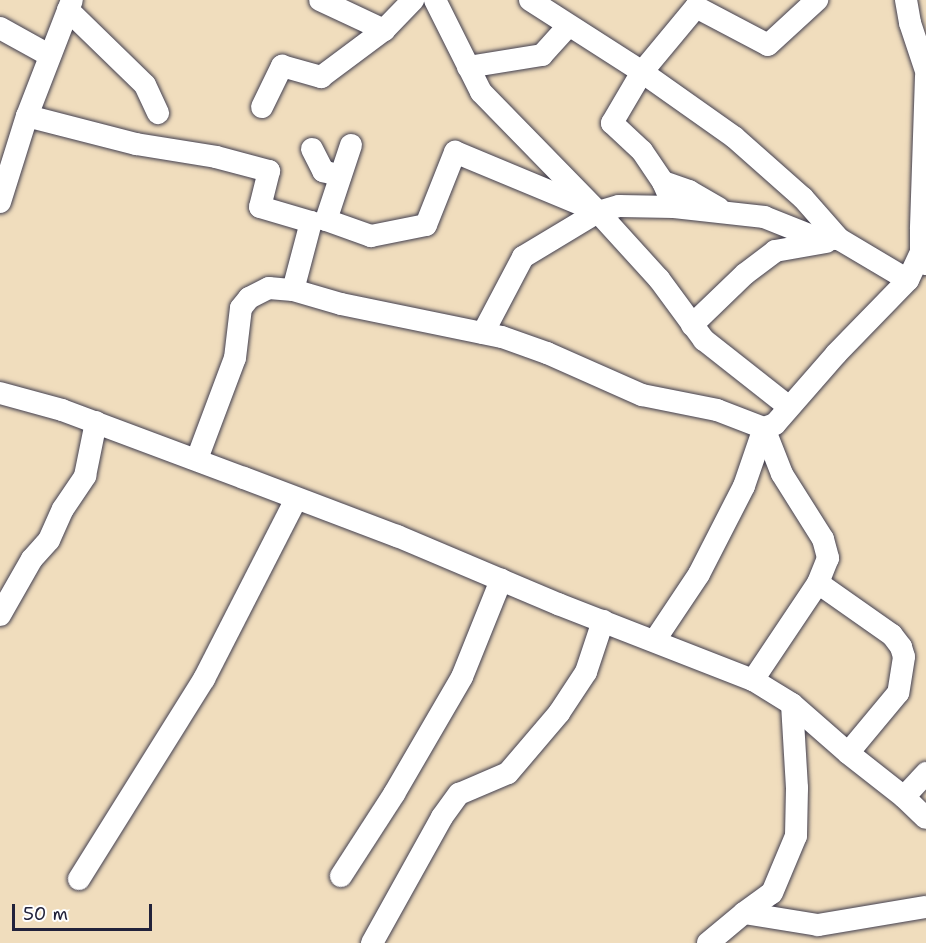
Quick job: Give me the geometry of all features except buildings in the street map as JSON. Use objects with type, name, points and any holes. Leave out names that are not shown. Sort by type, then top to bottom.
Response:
[{"type":"street","points":[[320,0],[384,30]]},
{"type":"street","points":[[262,107],[282,66],[321,77],[384,30],[413,0]]},
{"type":"street","points":[[435,0],[481,92],[598,212],[658,279],[704,340],[789,407]]},
{"type":"street","points":[[530,0],[642,72],[734,137],[803,198],[839,239],[908,280]]},
{"type":"street","points":[[674,207],[663,182],[642,151],[612,123],[642,72],[696,7],[768,45],[817,0]]},
{"type":"street","points":[[906,0],[910,23],[926,71]]},
{"type":"street","points":[[0,202],[27,116],[70,5],[145,86],[158,113]]},
{"type":"street","points":[[468,67],[542,55],[568,26]]},
{"type":"street","points":[[0,28],[50,55]]},
{"type":"street","points":[[197,459],[235,358],[241,308],[249,298],[269,288],[293,290],[341,304],[502,337],[548,353],[642,394],[717,410],[764,428],[776,424],[789,407],[908,280],[924,258],[926,76]]},
{"type":"street","points":[[27,116],[136,144],[216,157],[268,171],[260,207],[371,236],[426,225],[455,152],[598,212]]},
{"type":"street","points":[[293,290],[318,221],[340,176],[351,145]]},
{"type":"street","points":[[312,149],[323,171],[340,176]]},
{"type":"street","points":[[663,182],[689,191],[726,212]]},
{"type":"street","points":[[483,333],[523,257],[598,212],[619,206],[674,207],[764,217],[814,237],[839,239]]},
{"type":"street","points":[[692,325],[745,274],[775,251],[839,239]]},
{"type":"street","points":[[1,396],[96,422],[197,459],[397,536],[753,680],[792,704],[848,753],[904,796],[926,818]]},
{"type":"street","points":[[0,615],[32,559],[49,540],[63,509],[85,476],[96,422]]},
{"type":"street","points":[[753,680],[818,583],[828,558],[823,538],[782,474],[764,428]]},
{"type":"street","points":[[655,640],[699,574],[744,486],[764,428]]},
{"type":"street","points":[[79,879],[204,679],[296,499]]},
{"type":"street","points":[[341,876],[394,794],[462,677],[501,580]]},
{"type":"street","points":[[818,583],[892,634],[901,647],[904,657],[898,693],[848,753]]},
{"type":"street","points":[[372,943],[441,817],[459,794],[508,773],[559,713],[586,672],[603,621]]},
{"type":"street","points":[[708,943],[772,893],[796,836],[797,788],[792,704]]},
{"type":"street","points":[[904,796],[926,773]]},
{"type":"street","points":[[744,913],[818,925],[926,907]]}]
